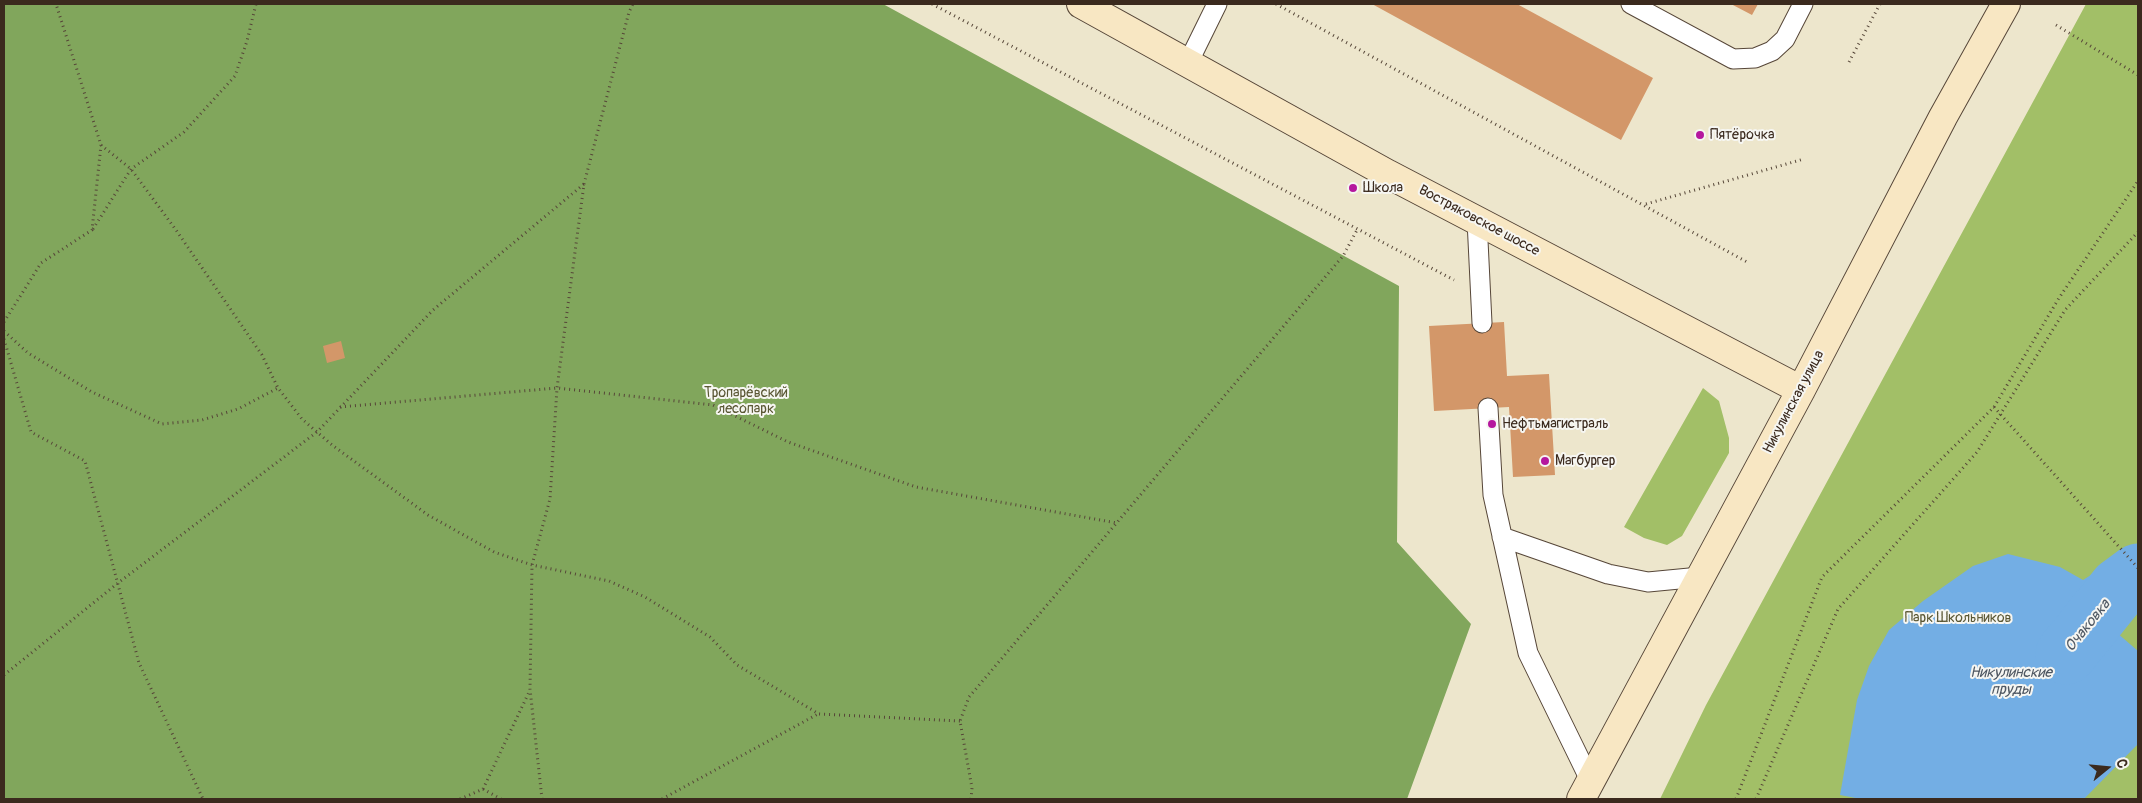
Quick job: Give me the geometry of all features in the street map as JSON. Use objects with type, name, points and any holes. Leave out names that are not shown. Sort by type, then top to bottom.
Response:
[{"type":"main road","name":"Востряковское шоссе","points":[[1081,4],[1388,174],[1801,390]]},
{"type":"main road","name":"Никулинская улица","points":[[1586,790],[1801,390],[1943,117],[2006,4]]},
{"type":"lane","points":[[1188,63],[1217,4]]},
{"type":"lane","points":[[1631,4],[1733,59],[1754,58],[1772,51],[1785,39],[1803,4]]},
{"type":"lane","points":[[1477,220],[1482,323]]},
{"type":"lane","points":[[1488,408],[1493,495],[1528,653],[1586,790]]},
{"type":"lane","points":[[1502,537],[1608,574],[1648,582],[1700,578]]},
{"type":"path","points":[[56,4],[101,145],[92,230]]},
{"type":"path","points":[[4,322],[41,263],[92,230],[131,169],[184,132],[235,76],[247,41],[256,4]]},
{"type":"path","points":[[542,799],[530,689],[532,565],[550,499],[557,388],[584,184],[629,12],[633,4]]},
{"type":"path","points":[[932,4],[1481,295]]},
{"type":"path","points":[[1276,4],[1646,204],[1747,262]]},
{"type":"path","points":[[1849,62],[1880,4]]},
{"type":"path","points":[[2056,25],[2138,75]]},
{"type":"path","points":[[101,145],[131,169],[176,230],[262,355],[278,388],[302,419],[428,514],[494,552],[532,565],[609,581],[645,597],[710,637],[737,665],[819,714],[960,721]]},
{"type":"path","points":[[1646,204],[1804,159]]},
{"type":"path","points":[[1736,799],[1822,577],[1994,407],[2059,298],[2138,181]]},
{"type":"path","points":[[4,675],[118,583],[317,432],[433,310],[584,184]]},
{"type":"path","points":[[971,799],[972,788],[960,721],[969,697],[1343,256],[1357,230]]},
{"type":"path","points":[[1756,799],[1838,610],[1977,452],[2065,310],[2138,232]]},
{"type":"path","points":[[4,331],[28,354],[92,392],[162,424],[202,420],[229,412],[278,388]]},
{"type":"path","points":[[4,339],[32,432],[85,461],[139,663],[203,799]]},
{"type":"path","points":[[340,408],[557,388],[713,405],[788,442],[916,487],[1117,523]]},
{"type":"path","points":[[1994,407],[2138,568]]},
{"type":"path","points":[[460,799],[483,789],[530,689]]},
{"type":"path","points":[[662,799],[819,714]]},
{"type":"path","points":[[483,789],[501,799]]},
{"type":"green space","name":"Тропарёвский лесопарк","points":[[4,4],[883,4],[1399,286],[1397,542],[1471,624],[1407,799],[4,799]]},
{"type":"green space","name":"Парк Школьников","points":[[2086,4],[2138,4],[2138,799],[1660,799],[1706,705]]},
{"type":"green space","points":[[1703,388],[1719,401],[1729,438],[1729,453],[1682,536],[1667,545],[1644,538],[1624,527]]},
{"type":"water","name":"Никулинские пруды","points":[[2008,554],[2060,567],[2083,580],[2099,570],[2137,609],[2116,632],[2138,651],[2138,744],[2084,799],[1861,799],[1840,795],[1857,700],[1869,666],[1889,630],[1923,601],[1973,566]]},
{"type":"building","points":[[1372,4],[1517,4],[1653,78],[1621,140]]},
{"type":"building","points":[[1731,4],[1758,4],[1752,15]]},
{"type":"building","points":[[1504,322],[1507,376],[1549,374],[1555,475],[1513,477],[1509,407],[1434,411],[1429,326]]},
{"type":"building","points":[[341,341],[345,358],[327,363],[323,346]]},
{"type":"waterway","name":"Очаковка","points":[[2066,654],[2119,588],[2138,574]]},
{"type":"place","name":"Пятёрочка","points":[[1700,135]]},
{"type":"place","name":"Школа","points":[[1353,188]]},
{"type":"place","name":"Нефтьмагистраль","points":[[1492,424]]},
{"type":"place","name":"Магбургер","points":[[1545,461]]}]
